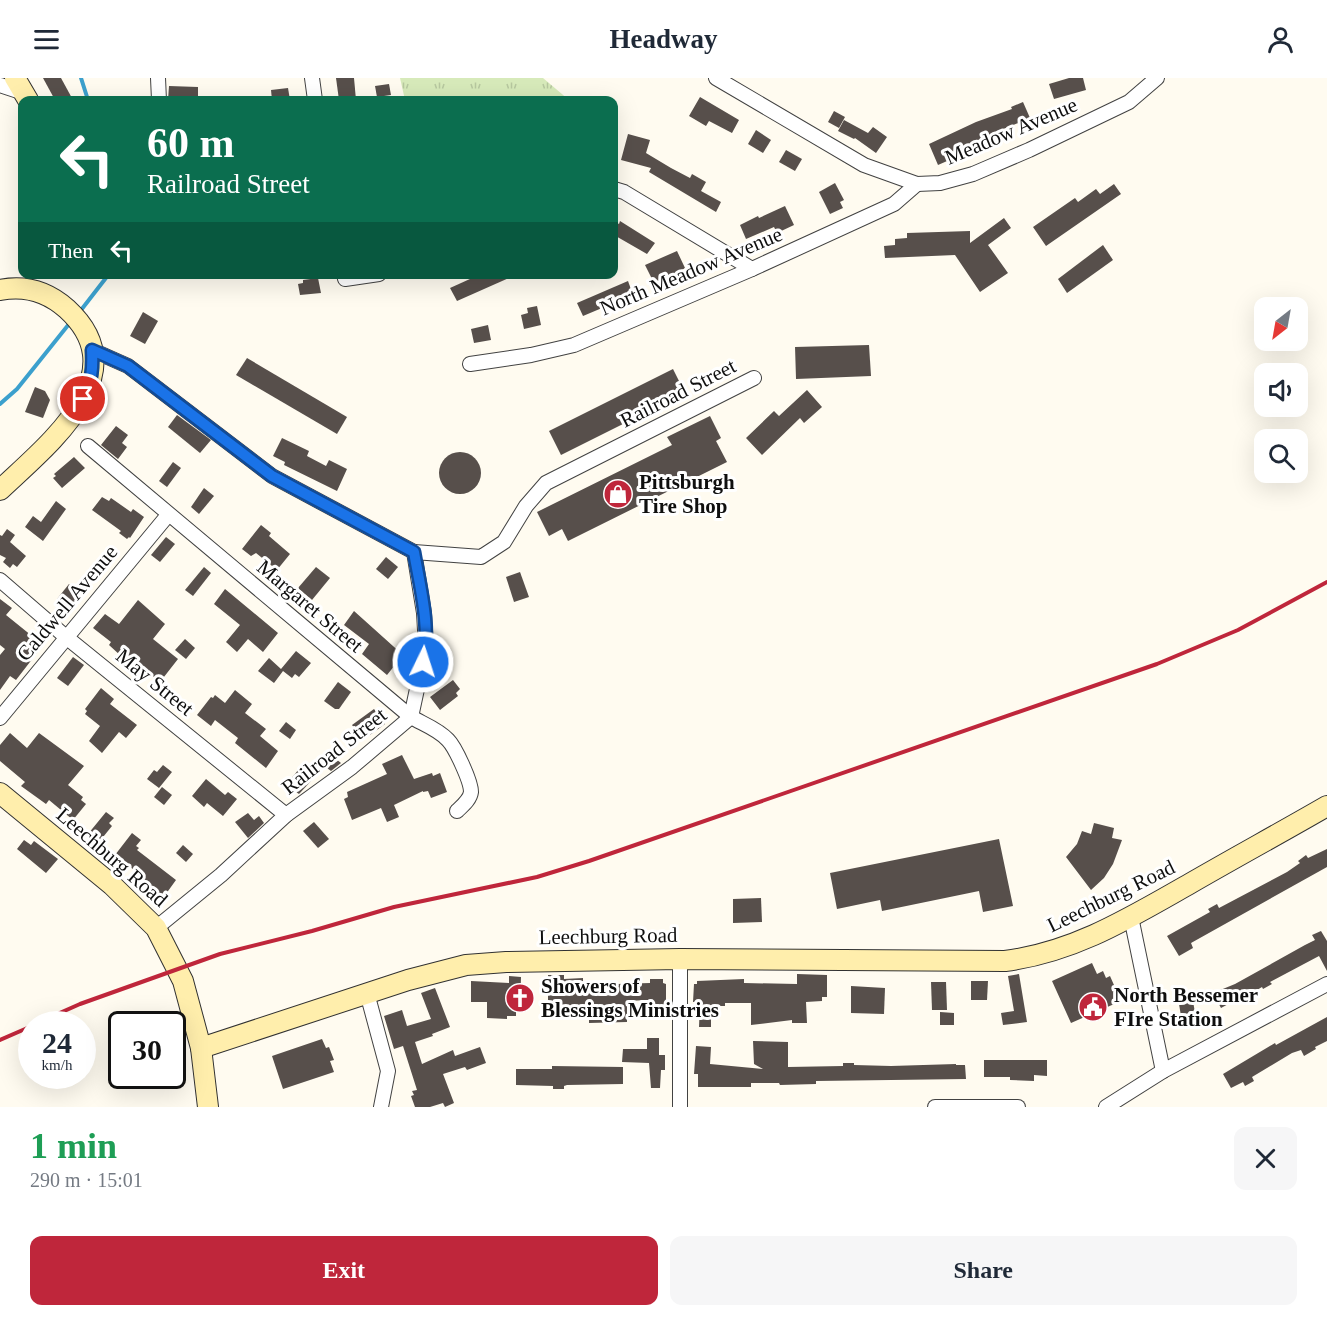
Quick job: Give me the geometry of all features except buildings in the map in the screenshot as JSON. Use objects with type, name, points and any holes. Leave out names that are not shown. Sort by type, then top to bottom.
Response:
[{"type":"street","points":[[158,78],[159,96]]},
{"type":"street","points":[[312,78],[314,96]]},
{"type":"street","name":"Meadow Avenue","points":[[716,78],[864,165],[917,184],[940,183],[973,174],[1029,150],[1129,102],[1157,78]]},
{"type":"street","points":[[0,85],[22,91]]},
{"type":"street","name":"North Meadow Avenue","points":[[470,364],[531,355],[574,345],[752,269],[894,204],[917,184]]},
{"type":"street","points":[[618,190],[752,269]]},
{"type":"street","points":[[0,290],[35,282],[82,326],[92,350],[93,370],[89,387],[78,411],[66,426],[0,490]]},
{"type":"street","name":"Railroad Street","points":[[92,350],[128,366],[272,476],[414,552],[481,557],[504,542],[526,506],[546,483],[754,378]]},
{"type":"street","name":"Margaret Street","points":[[88,446],[411,717],[437,731],[449,741],[471,792],[468,800],[457,811]]},
{"type":"street","name":"Caldwell Avenue","points":[[0,718],[168,515]]},
{"type":"street","name":"Railroad Street","points":[[156,928],[221,875],[286,815],[352,767],[411,717],[426,647],[424,613],[414,552]]},
{"type":"street","name":"May Street","points":[[0,580],[66,637],[286,815]]},
{"type":"street","name":"Leechburg Road","points":[[0,794],[112,885],[156,928],[183,981],[201,1048],[408,980],[466,965],[506,962],[680,959],[1005,961],[1034,957],[1073,945],[1131,917],[1327,806]]},
{"type":"street","points":[[1131,917],[1163,1071]]},
{"type":"street","points":[[680,959],[680,1107]]},
{"type":"street","points":[[1107,1107],[1163,1071],[1327,984]]},
{"type":"street","points":[[367,993],[387,1071],[381,1107]]},
{"type":"street","points":[[201,1048],[208,1107]]},
{"type":"street","points":[[935,1107],[1018,1107]]},
{"type":"green space","points":[[400,78],[543,78],[564,96],[404,96]]},
{"type":"waterway","points":[[81,78],[87,96]]},
{"type":"waterway","points":[[78,314],[105,279]]},
{"type":"waterway","points":[[0,404],[17,389],[69,324]]},
{"type":"railway","points":[[64,1011],[220,954],[394,907],[537,877],[589,861],[1157,664],[1238,630],[1327,582]]},
{"type":"railway","points":[[0,1040],[18,1032]]},
{"type":"place","name":"Pittsburgh Tire Shop","points":[[618,494]]},
{"type":"place","name":"Showers of Blessings Ministries","points":[[520,998]]},
{"type":"place","name":"North Bessemer FIre Station","points":[[1093,1007]]},
{"type":"route","points":[[83,399],[93,370],[92,350],[128,366],[272,476],[414,552],[424,613],[426,647],[423,662]]}]
